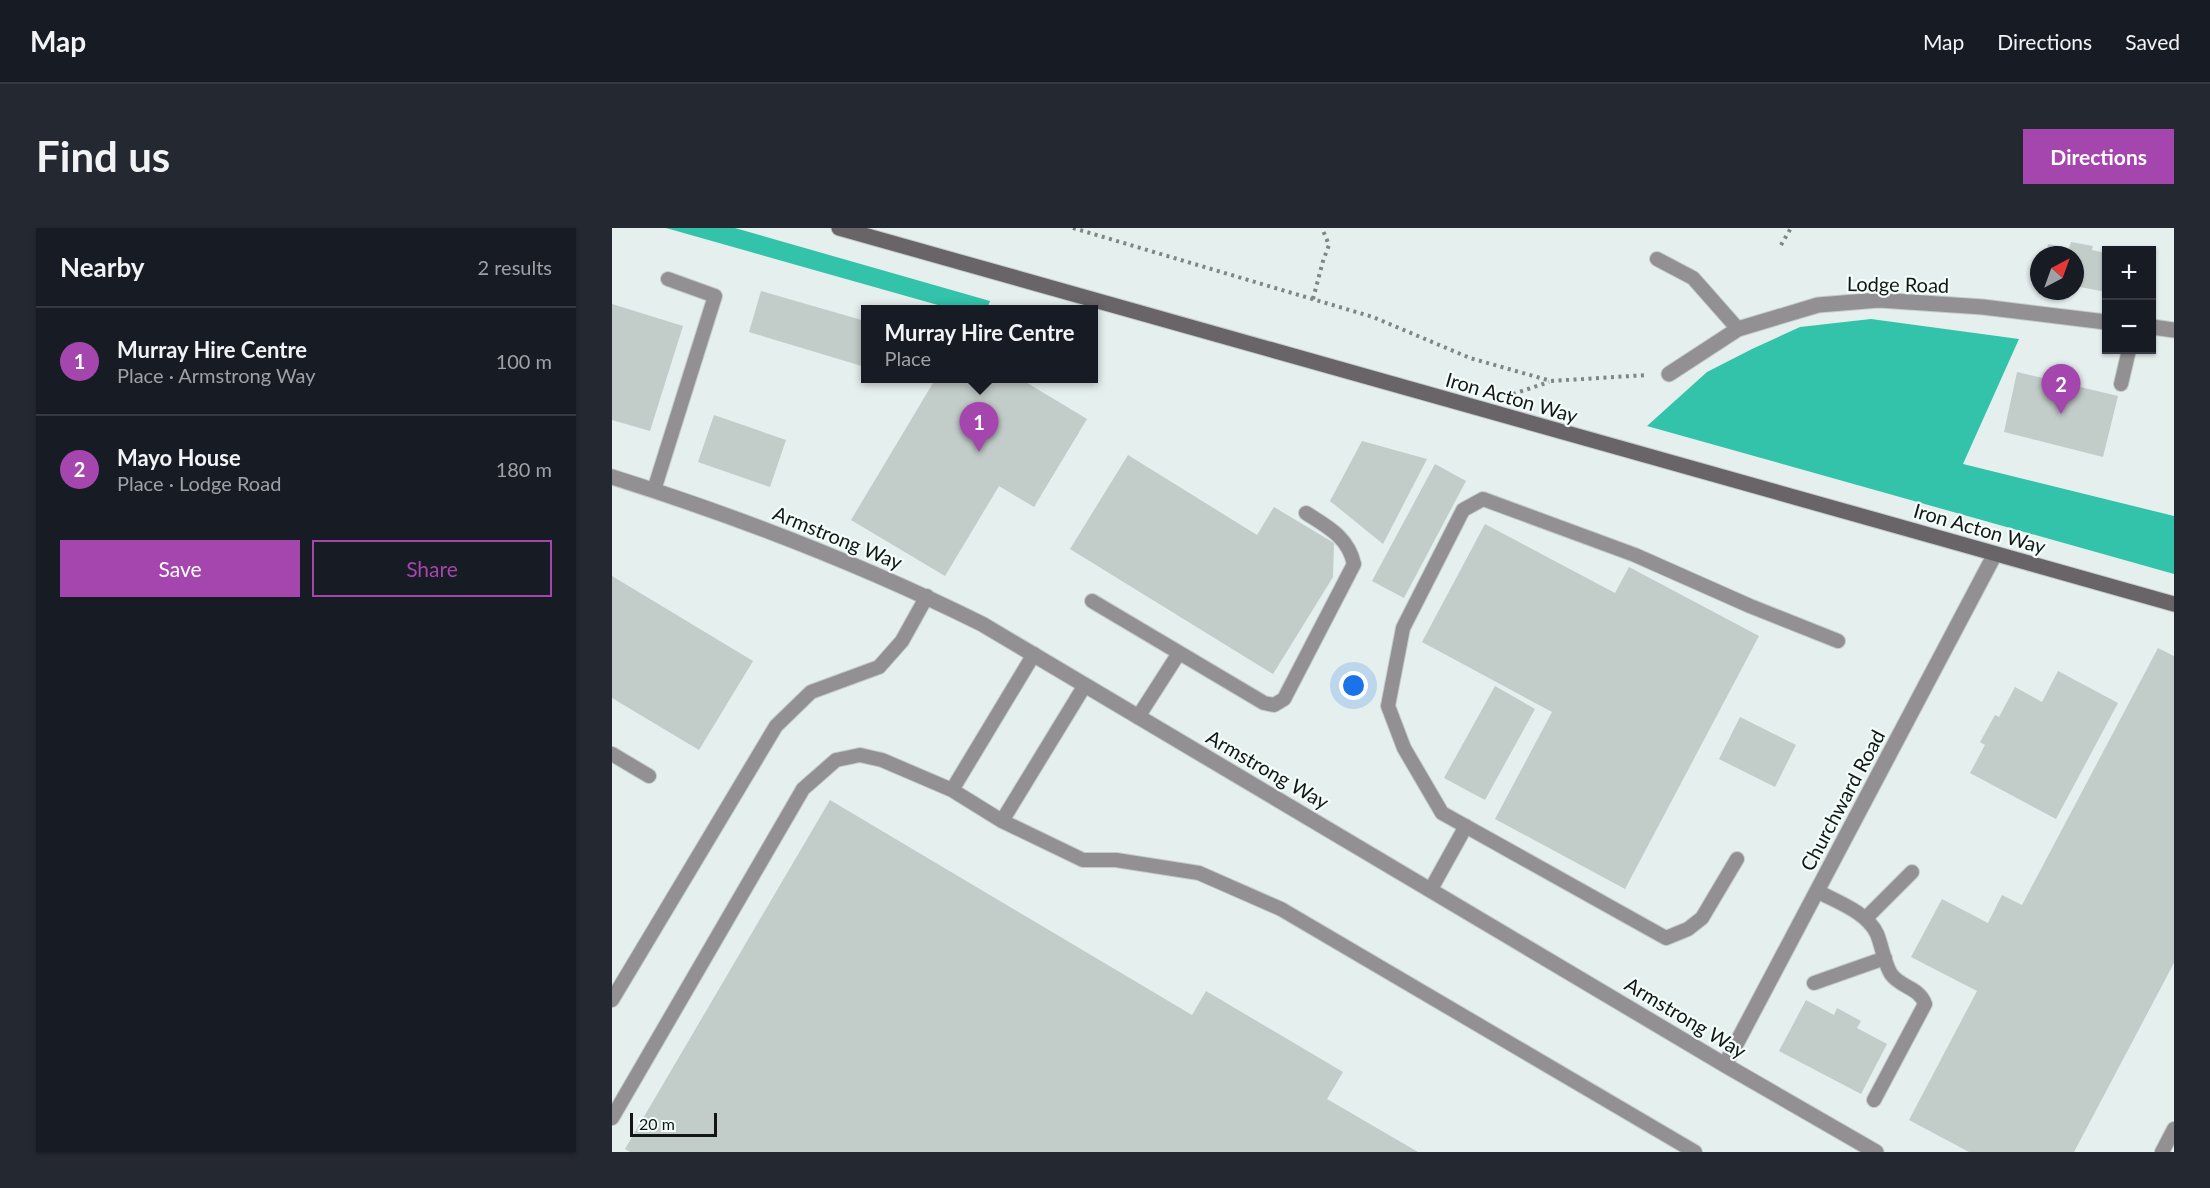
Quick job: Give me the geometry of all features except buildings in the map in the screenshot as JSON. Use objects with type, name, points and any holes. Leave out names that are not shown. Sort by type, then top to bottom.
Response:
[{"type":"main road","name":"Iron Acton Way","points":[[839,228],[2174,604]]},
{"type":"street","name":"Lodge Road","points":[[1669,374],[1738,329],[1818,305],[1879,300],[1983,307],[2102,322]]},
{"type":"street","points":[[2156,328],[2174,330]]},
{"type":"street","name":"Armstrong Way","points":[[612,477],[801,543],[927,596],[982,624],[1725,1065],[1876,1152]]},
{"type":"street","name":"Churchward Road","points":[[1725,1065],[1995,554]]},
{"type":"lane","points":[[1657,259],[1693,278],[1738,329]]},
{"type":"lane","points":[[654,490],[715,296],[668,279]]},
{"type":"lane","points":[[2121,384],[2128,354]]},
{"type":"lane","points":[[1737,858],[1702,918],[1688,929],[1666,938],[1442,813],[1404,748],[1388,706],[1403,628],[1463,510],[1483,499],[1635,555],[1750,606],[1838,641]]},
{"type":"lane","points":[[1092,601],[1264,703],[1274,705],[1284,699],[1354,564],[1351,550],[1333,530],[1306,513]]},
{"type":"lane","points":[[612,1000],[776,726],[811,692],[879,667],[902,641],[927,596]]},
{"type":"lane","points":[[1138,717],[1179,652]]},
{"type":"lane","points":[[952,790],[1034,654]]},
{"type":"lane","points":[[1002,821],[1085,685]]},
{"type":"lane","points":[[612,754],[649,776]]},
{"type":"lane","points":[[612,1118],[803,789],[836,760],[860,755],[882,760],[952,790],[1002,821],[1083,860],[1116,860],[1199,873],[1281,909],[1695,1152]]},
{"type":"lane","points":[[1431,889],[1466,826]]},
{"type":"lane","points":[[1866,918],[1912,872]]},
{"type":"lane","points":[[1817,891],[1866,918],[1875,930],[1890,973],[1900,982],[1919,992],[1924,1004],[1874,1100]]},
{"type":"lane","points":[[1814,983],[1885,958]]},
{"type":"lane","points":[[2162,1152],[2174,1129]]},
{"type":"path","points":[[1073,228],[1374,317],[1470,358],[1551,381],[1669,374]]},
{"type":"path","points":[[1313,299],[1329,245],[1322,228]]},
{"type":"path","points":[[1781,245],[1791,228]]},
{"type":"green space","points":[[666,228],[735,228],[990,301],[988,305],[938,305]]},
{"type":"green space","points":[[1871,319],[2019,339],[1963,464],[2174,516],[2174,574],[1647,426],[1707,372],[1752,349],[1800,327]]},
{"type":"place","name":"Mayo House","points":[[2061,414]]},
{"type":"place","name":"Murray Hire Centre","points":[[979,452]]}]
